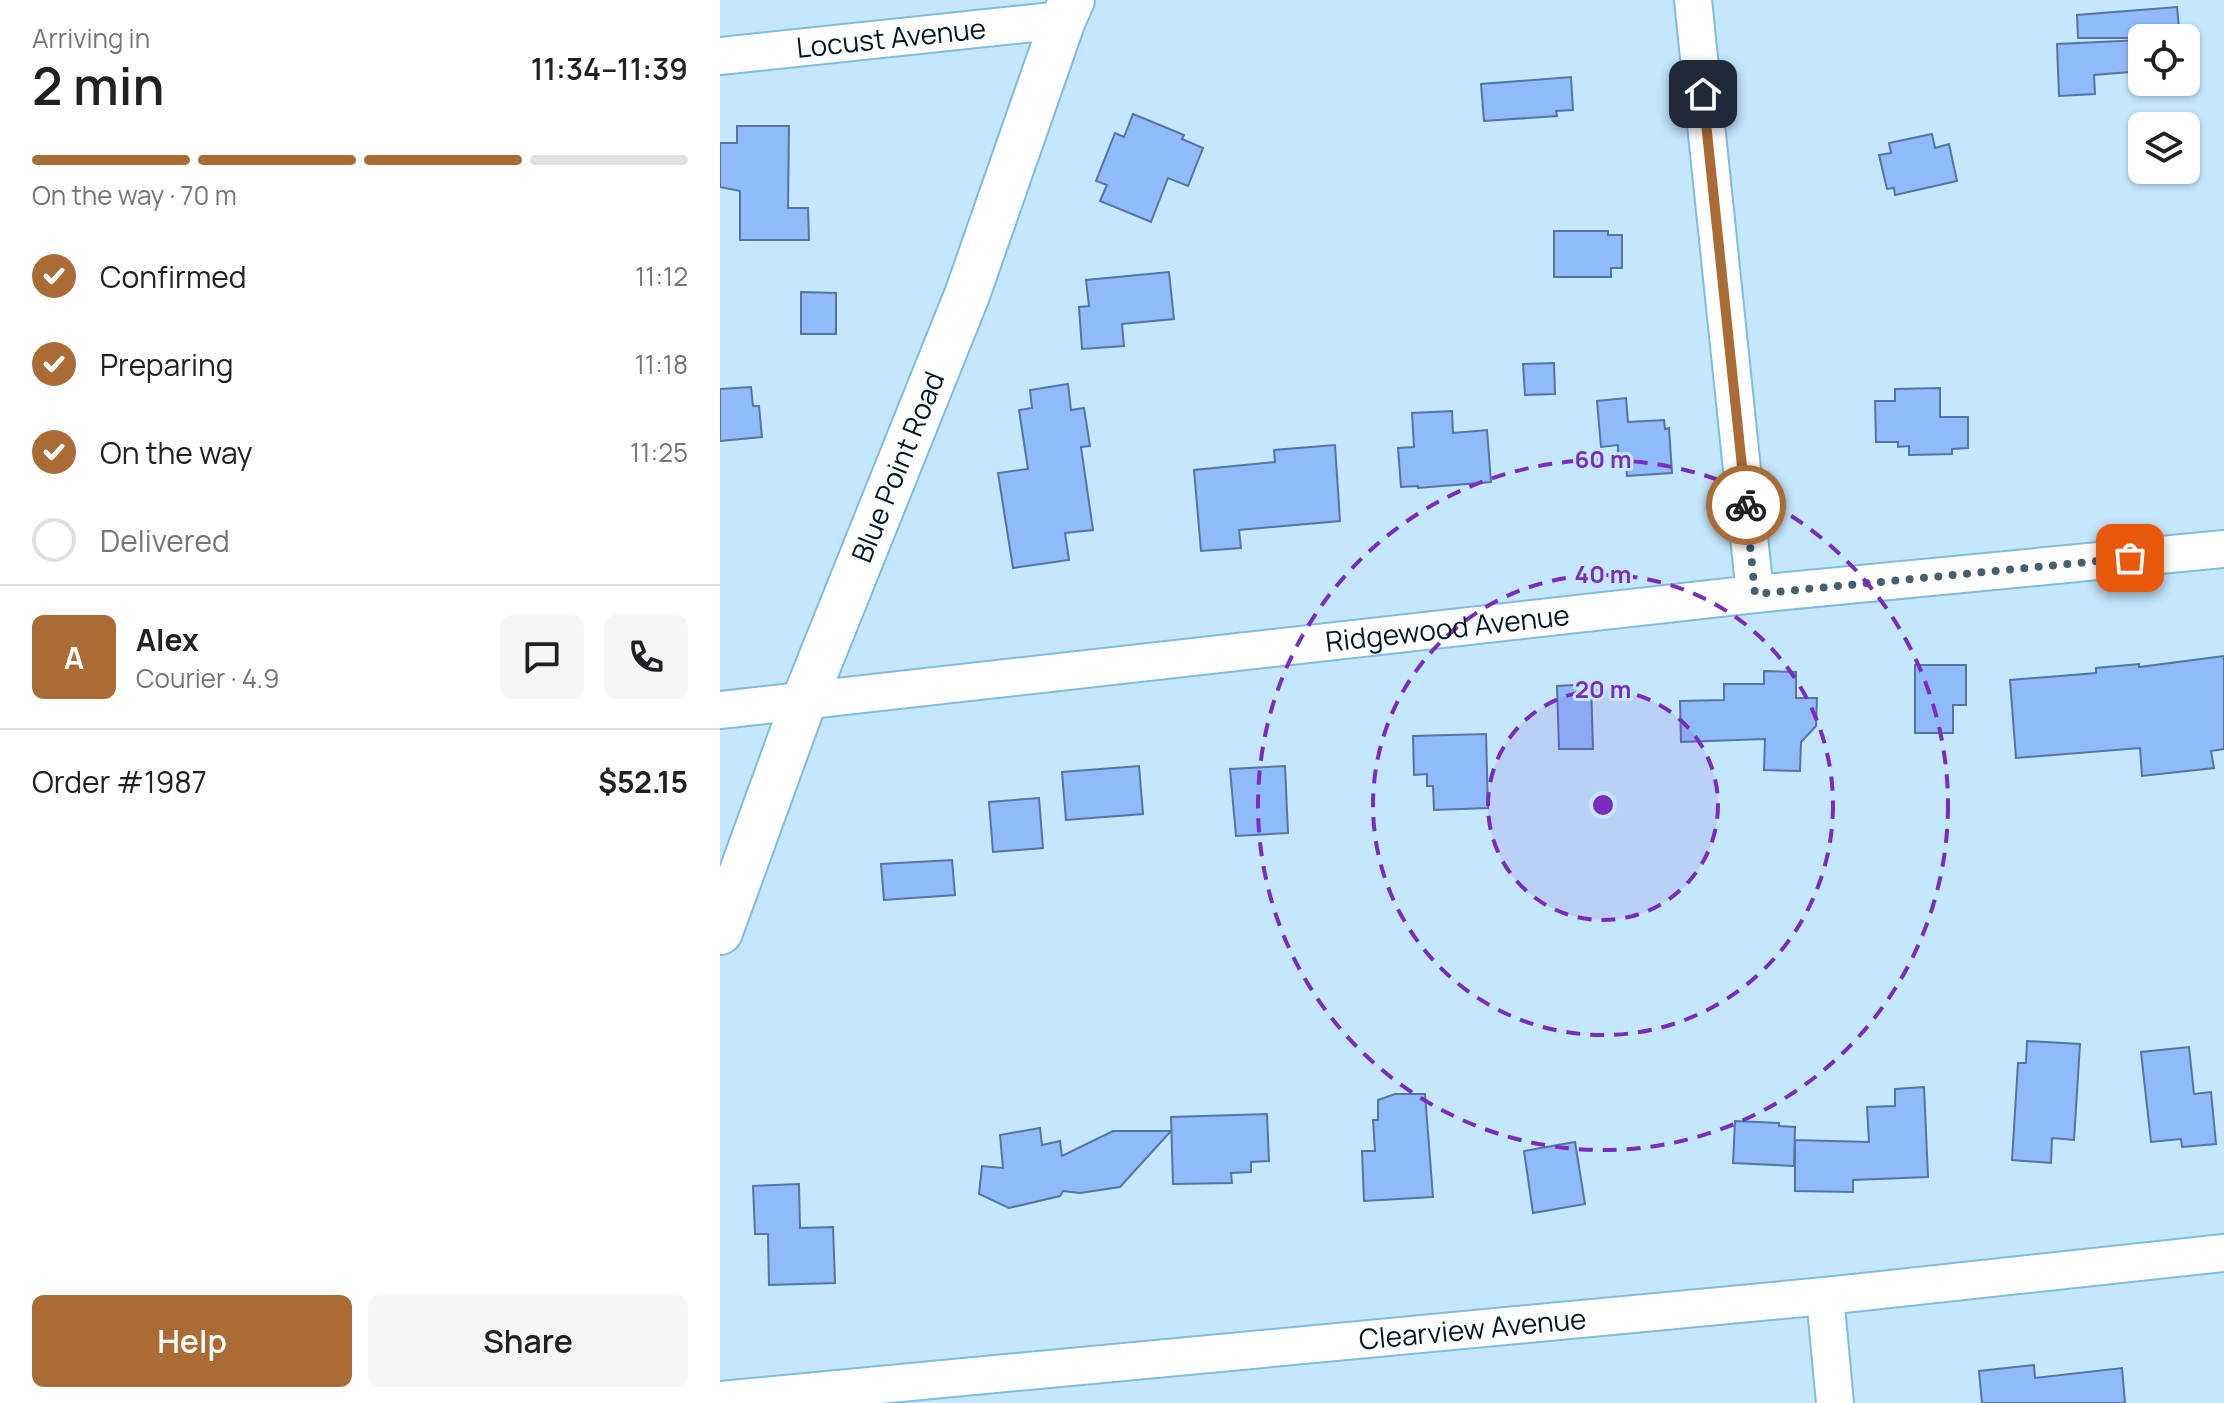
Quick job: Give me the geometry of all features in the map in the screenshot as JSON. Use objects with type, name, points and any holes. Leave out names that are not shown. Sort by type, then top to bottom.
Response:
[{"type":"street","points":[[1693,0],[1755,594]]},
{"type":"street","name":"Locust Avenue","points":[[720,56],[1068,10]]},
{"type":"street","name":"Blue Point Road","points":[[720,932],[804,701],[967,295],[1068,10]]},
{"type":"street","name":"Ridgewood Avenue","points":[[720,710],[1755,594],[2224,549]]},
{"type":"street","name":"Clearview Avenue","points":[[720,1400],[1825,1296],[2224,1253]]},
{"type":"street","points":[[1825,1296],[1835,1403]]},
{"type":"building","points":[[2177,7],[2179,24],[2128,24],[2128,38],[2078,38],[2077,15]]},
{"type":"building","points":[[2128,41],[2128,72],[2094,75],[2095,94],[2059,96],[2057,44]]},
{"type":"building","points":[[1571,77],[1573,110],[1556,111],[1557,116],[1484,121],[1481,84]]},
{"type":"building","points":[[1133,114],[1184,135],[1182,139],[1203,148],[1188,186],[1168,178],[1151,222],[1100,201],[1107,185],[1096,181],[1115,133],[1124,137]]},
{"type":"building","points":[[737,126],[789,126],[788,208],[808,208],[809,240],[740,240],[740,191],[720,187],[720,143],[737,143]]},
{"type":"building","points":[[1932,134],[1935,148],[1949,144],[1957,181],[1895,195],[1894,188],[1887,189],[1879,155],[1891,153],[1889,143]]},
{"type":"building","points":[[1554,231],[1608,231],[1608,235],[1622,235],[1622,268],[1611,268],[1611,277],[1554,277]]},
{"type":"building","points":[[1169,272],[1174,319],[1122,324],[1124,346],[1082,349],[1079,307],[1089,306],[1086,280]]},
{"type":"building","points":[[801,292],[836,293],[836,334],[801,334]]},
{"type":"building","points":[[1554,363],[1555,394],[1525,395],[1523,364]]},
{"type":"building","points":[[1068,384],[1071,410],[1084,408],[1090,446],[1081,447],[1093,530],[1065,533],[1069,560],[1013,568],[998,473],[1028,469],[1019,410],[1032,408],[1030,390]]},
{"type":"building","points":[[751,387],[753,406],[759,406],[762,437],[720,441],[720,389]]},
{"type":"building","points":[[1940,388],[1940,417],[1968,417],[1968,448],[1952,449],[1952,454],[1909,455],[1909,446],[1898,447],[1898,442],[1876,442],[1875,401],[1895,401],[1895,389]]},
{"type":"building","points":[[1626,398],[1628,422],[1664,420],[1665,429],[1669,428],[1672,473],[1627,476],[1626,461],[1618,462],[1618,445],[1601,447],[1597,401]]},
{"type":"building","points":[[1452,411],[1453,433],[1487,430],[1491,482],[1401,487],[1398,448],[1414,447],[1412,413]]},
{"type":"building","points":[[1335,445],[1340,521],[1239,530],[1241,548],[1201,551],[1194,470],[1275,462],[1274,450]]},
{"type":"building","points":[[2224,656],[2224,749],[2211,751],[2214,768],[2142,776],[2140,748],[2016,758],[2010,680],[2096,673],[2096,668],[2139,664],[2139,667]]},
{"type":"building","points":[[1915,665],[1966,665],[1966,705],[1953,705],[1953,733],[1915,733]]},
{"type":"building","points":[[1764,671],[1796,672],[1796,698],[1817,698],[1816,726],[1801,742],[1800,771],[1764,770],[1765,739],[1681,742],[1680,701],[1724,700],[1724,684],[1764,684]]},
{"type":"building","points":[[1591,684],[1593,749],[1559,749],[1557,686]]},
{"type":"building","points":[[1486,734],[1488,808],[1434,810],[1433,786],[1427,786],[1427,774],[1414,775],[1413,736]]},
{"type":"building","points":[[1139,766],[1143,814],[1066,820],[1062,772]]},
{"type":"building","points":[[1285,766],[1288,833],[1236,836],[1230,769]]},
{"type":"building","points":[[1039,798],[1043,848],[993,852],[989,802]]},
{"type":"building","points":[[952,860],[955,895],[884,900],[881,864]]},
{"type":"building","points":[[2027,1041],[2080,1044],[2074,1140],[2052,1138],[2051,1163],[2012,1160],[2018,1063],[2026,1063]]},
{"type":"building","points":[[2189,1047],[2194,1094],[2211,1092],[2216,1144],[2182,1147],[2181,1139],[2151,1142],[2141,1052]]},
{"type":"building","points":[[1924,1087],[1928,1177],[1853,1180],[1853,1192],[1795,1191],[1795,1140],[1869,1142],[1867,1107],[1895,1106],[1895,1089]]},
{"type":"building","points":[[1395,1094],[1425,1094],[1433,1197],[1364,1201],[1362,1151],[1375,1151],[1373,1120],[1378,1120],[1378,1100]]},
{"type":"building","points":[[1267,1114],[1269,1161],[1251,1162],[1251,1172],[1231,1173],[1232,1183],[1173,1184],[1171,1117]]},
{"type":"building","points":[[1735,1121],[1795,1127],[1794,1166],[1733,1163]]},
{"type":"building","points":[[1040,1128],[1042,1145],[1060,1141],[1062,1156],[1113,1131],[1171,1131],[1120,1187],[1080,1193],[1063,1191],[1060,1196],[1009,1208],[979,1194],[982,1166],[1003,1168],[1000,1135]]},
{"type":"building","points":[[1575,1142],[1585,1204],[1533,1213],[1524,1151]]},
{"type":"building","points":[[799,1184],[800,1228],[833,1227],[835,1283],[769,1285],[768,1234],[755,1234],[753,1186]]},
{"type":"building","points":[[2034,1365],[2035,1378],[2122,1368],[2125,1403],[1982,1403],[1979,1371]]},
{"type":"way so far","points":[[1746,505],[1755,594],[2130,558]]},
{"type":"route","points":[[1703,94],[1746,505]]}]
